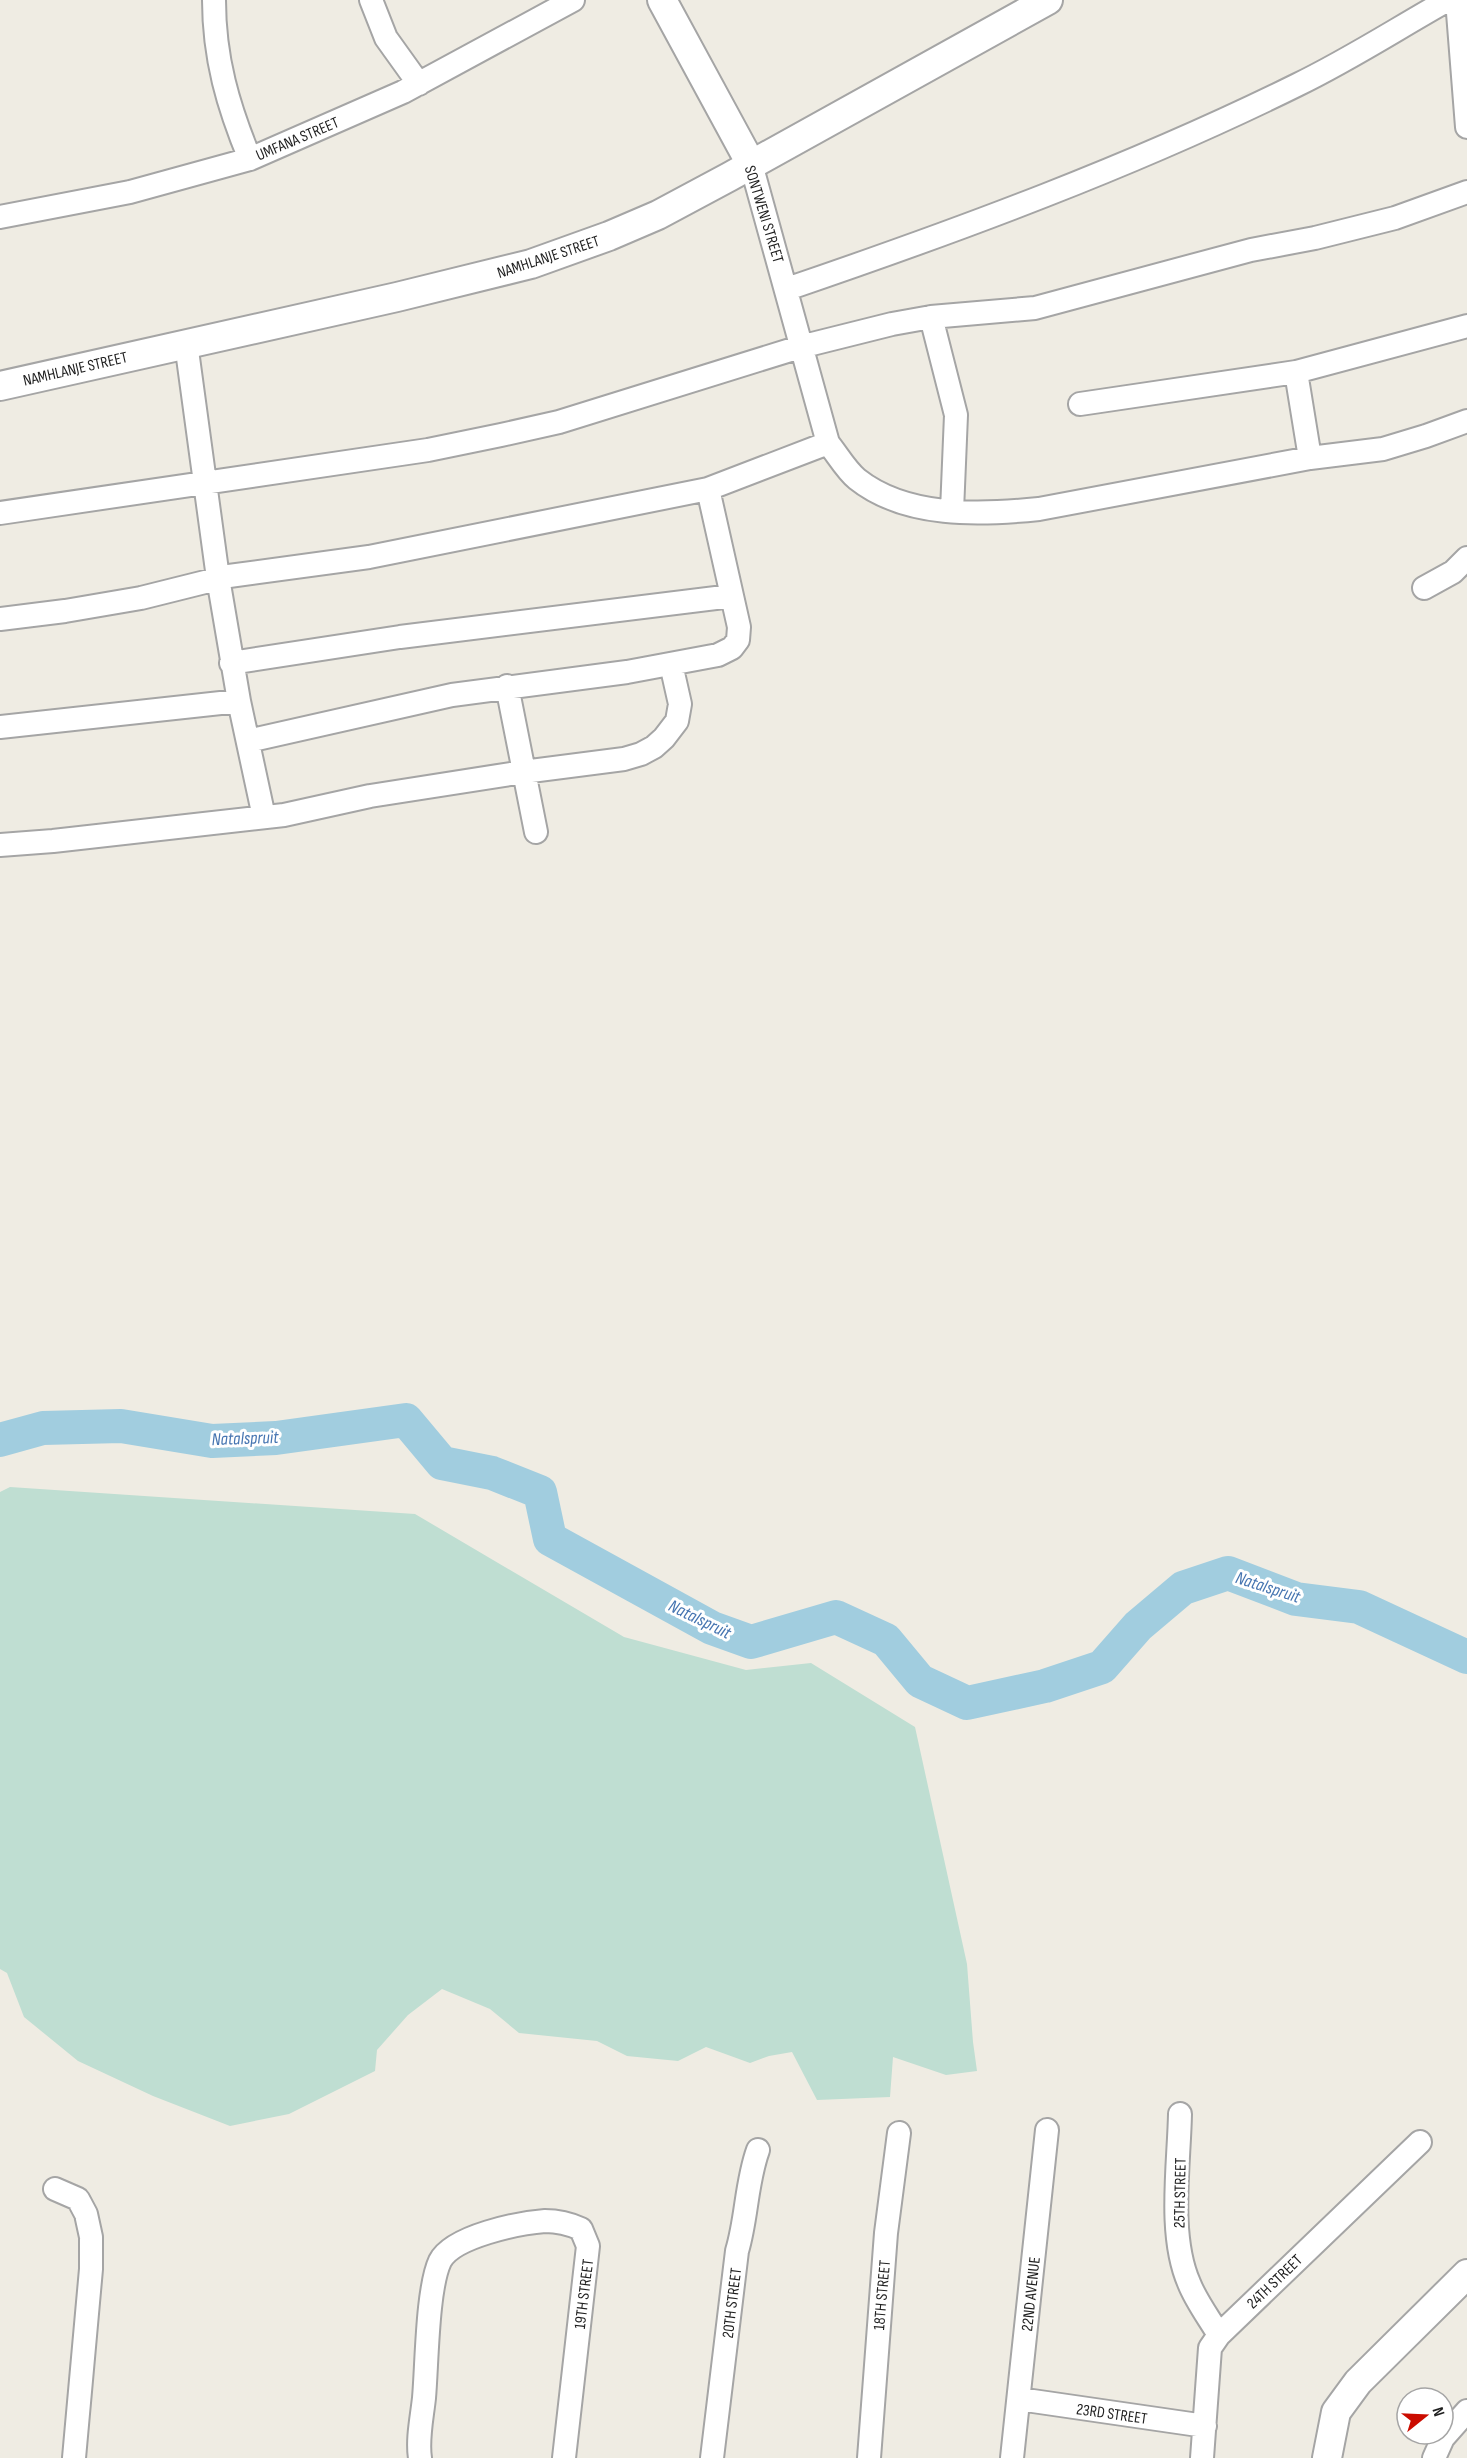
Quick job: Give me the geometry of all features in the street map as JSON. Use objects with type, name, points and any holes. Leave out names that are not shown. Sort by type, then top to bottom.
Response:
[{"type":"street","points":[[214,0],[214,34],[221,72],[234,119],[250,159]]},
{"type":"street","points":[[371,0],[386,38],[418,84]]},
{"type":"street","name":"UMFANA STREET","points":[[0,217],[130,192],[250,159],[418,84],[573,0]]},
{"type":"street","name":"SONTWENI STREET","points":[[663,0],[751,164],[828,443]]},
{"type":"street","name":"NAMHLANJE STREET","points":[[0,386],[396,297],[531,264],[609,236],[658,215],[1048,0]]},
{"type":"street","points":[[787,289],[904,249],[1165,145],[1299,84],[1448,0]]},
{"type":"street","points":[[1457,0],[1467,128]]},
{"type":"street","points":[[0,513],[428,450],[501,435],[559,422],[800,347],[931,316],[1035,308],[1239,253],[1315,238],[1395,218],[1467,192]]},
{"type":"street","points":[[931,316],[956,415],[952,511]]},
{"type":"street","points":[[1080,404],[1296,372],[1467,326]]},
{"type":"street","points":[[186,343],[231,663],[264,817]]},
{"type":"street","points":[[1296,372],[1310,458]]},
{"type":"street","points":[[0,619],[141,598],[218,578],[369,556],[708,489],[828,443],[856,478],[876,491],[900,502],[952,511],[999,513],[1039,509],[1310,458],[1383,449],[1467,421]]},
{"type":"street","points":[[248,741],[386,709],[507,687],[627,672],[718,655],[732,648],[738,640],[739,627],[708,489]]},
{"type":"street","points":[[1424,588],[1453,572],[1467,558]]},
{"type":"street","points":[[231,663],[400,637],[732,596]]},
{"type":"street","points":[[4,844],[264,817],[370,796],[624,759],[642,754],[654,747],[664,738],[680,714],[677,686],[671,664]]},
{"type":"street","points":[[507,687],[536,832]]},
{"type":"street","points":[[0,727],[239,701]]},
{"type":"street","name":"25TH STREET","points":[[1180,2114],[1177,2227],[1182,2261],[1188,2283],[1219,2335]]},
{"type":"street","name":"22ND AVENUE","points":[[1012,2458],[1047,2130]]},
{"type":"street","name":"18TH STREET","points":[[869,2458],[886,2233],[899,2133]]},
{"type":"street","name":"24TH STREET","points":[[1202,2458],[1210,2348],[1219,2335],[1420,2142]]},
{"type":"street","name":"20TH STREET","points":[[712,2458],[737,2251],[742,2234],[750,2172],[758,2150]]},
{"type":"street","points":[[55,2189],[78,2199],[86,2214],[91,2237],[91,2269],[74,2458]]},
{"type":"street","name":"19TH STREET","points":[[420,2458],[432,2298],[441,2260],[452,2248],[480,2235],[513,2226],[547,2221],[565,2223],[581,2229],[588,2246],[564,2458]]},
{"type":"street","points":[[1327,2458],[1336,2412],[1358,2382],[1467,2274]]},
{"type":"street","name":"23RD STREET","points":[[1018,2399],[1205,2426]]},
{"type":"street","points":[[1434,2458],[1443,2438],[1467,2411]]},
{"type":"green space","points":[[10,1487],[415,1514],[624,1637],[746,1670],[811,1663],[915,1727],[967,1964],[977,2071],[946,2075],[893,2057],[890,2097],[817,2100],[792,2052],[769,2056],[750,2063],[706,2047],[678,2061],[627,2056],[597,2041],[519,2033],[490,2009],[442,1989],[408,2015],[377,2050],[375,2071],[289,2114],[230,2126],[153,2096],[78,2061],[24,2017],[7,1973],[0,1969],[0,1492]]},
{"type":"waterway","name":"Natalspruit","points":[[0,1440],[43,1428],[121,1426],[212,1441],[276,1438],[406,1420],[442,1463],[492,1473],[540,1492],[550,1539],[712,1628],[751,1642],[836,1617],[886,1640],[920,1681],[967,1703],[1045,1686],[1102,1667],[1138,1626],[1183,1588],[1228,1573],[1296,1599],[1359,1607],[1467,1657]]}]
